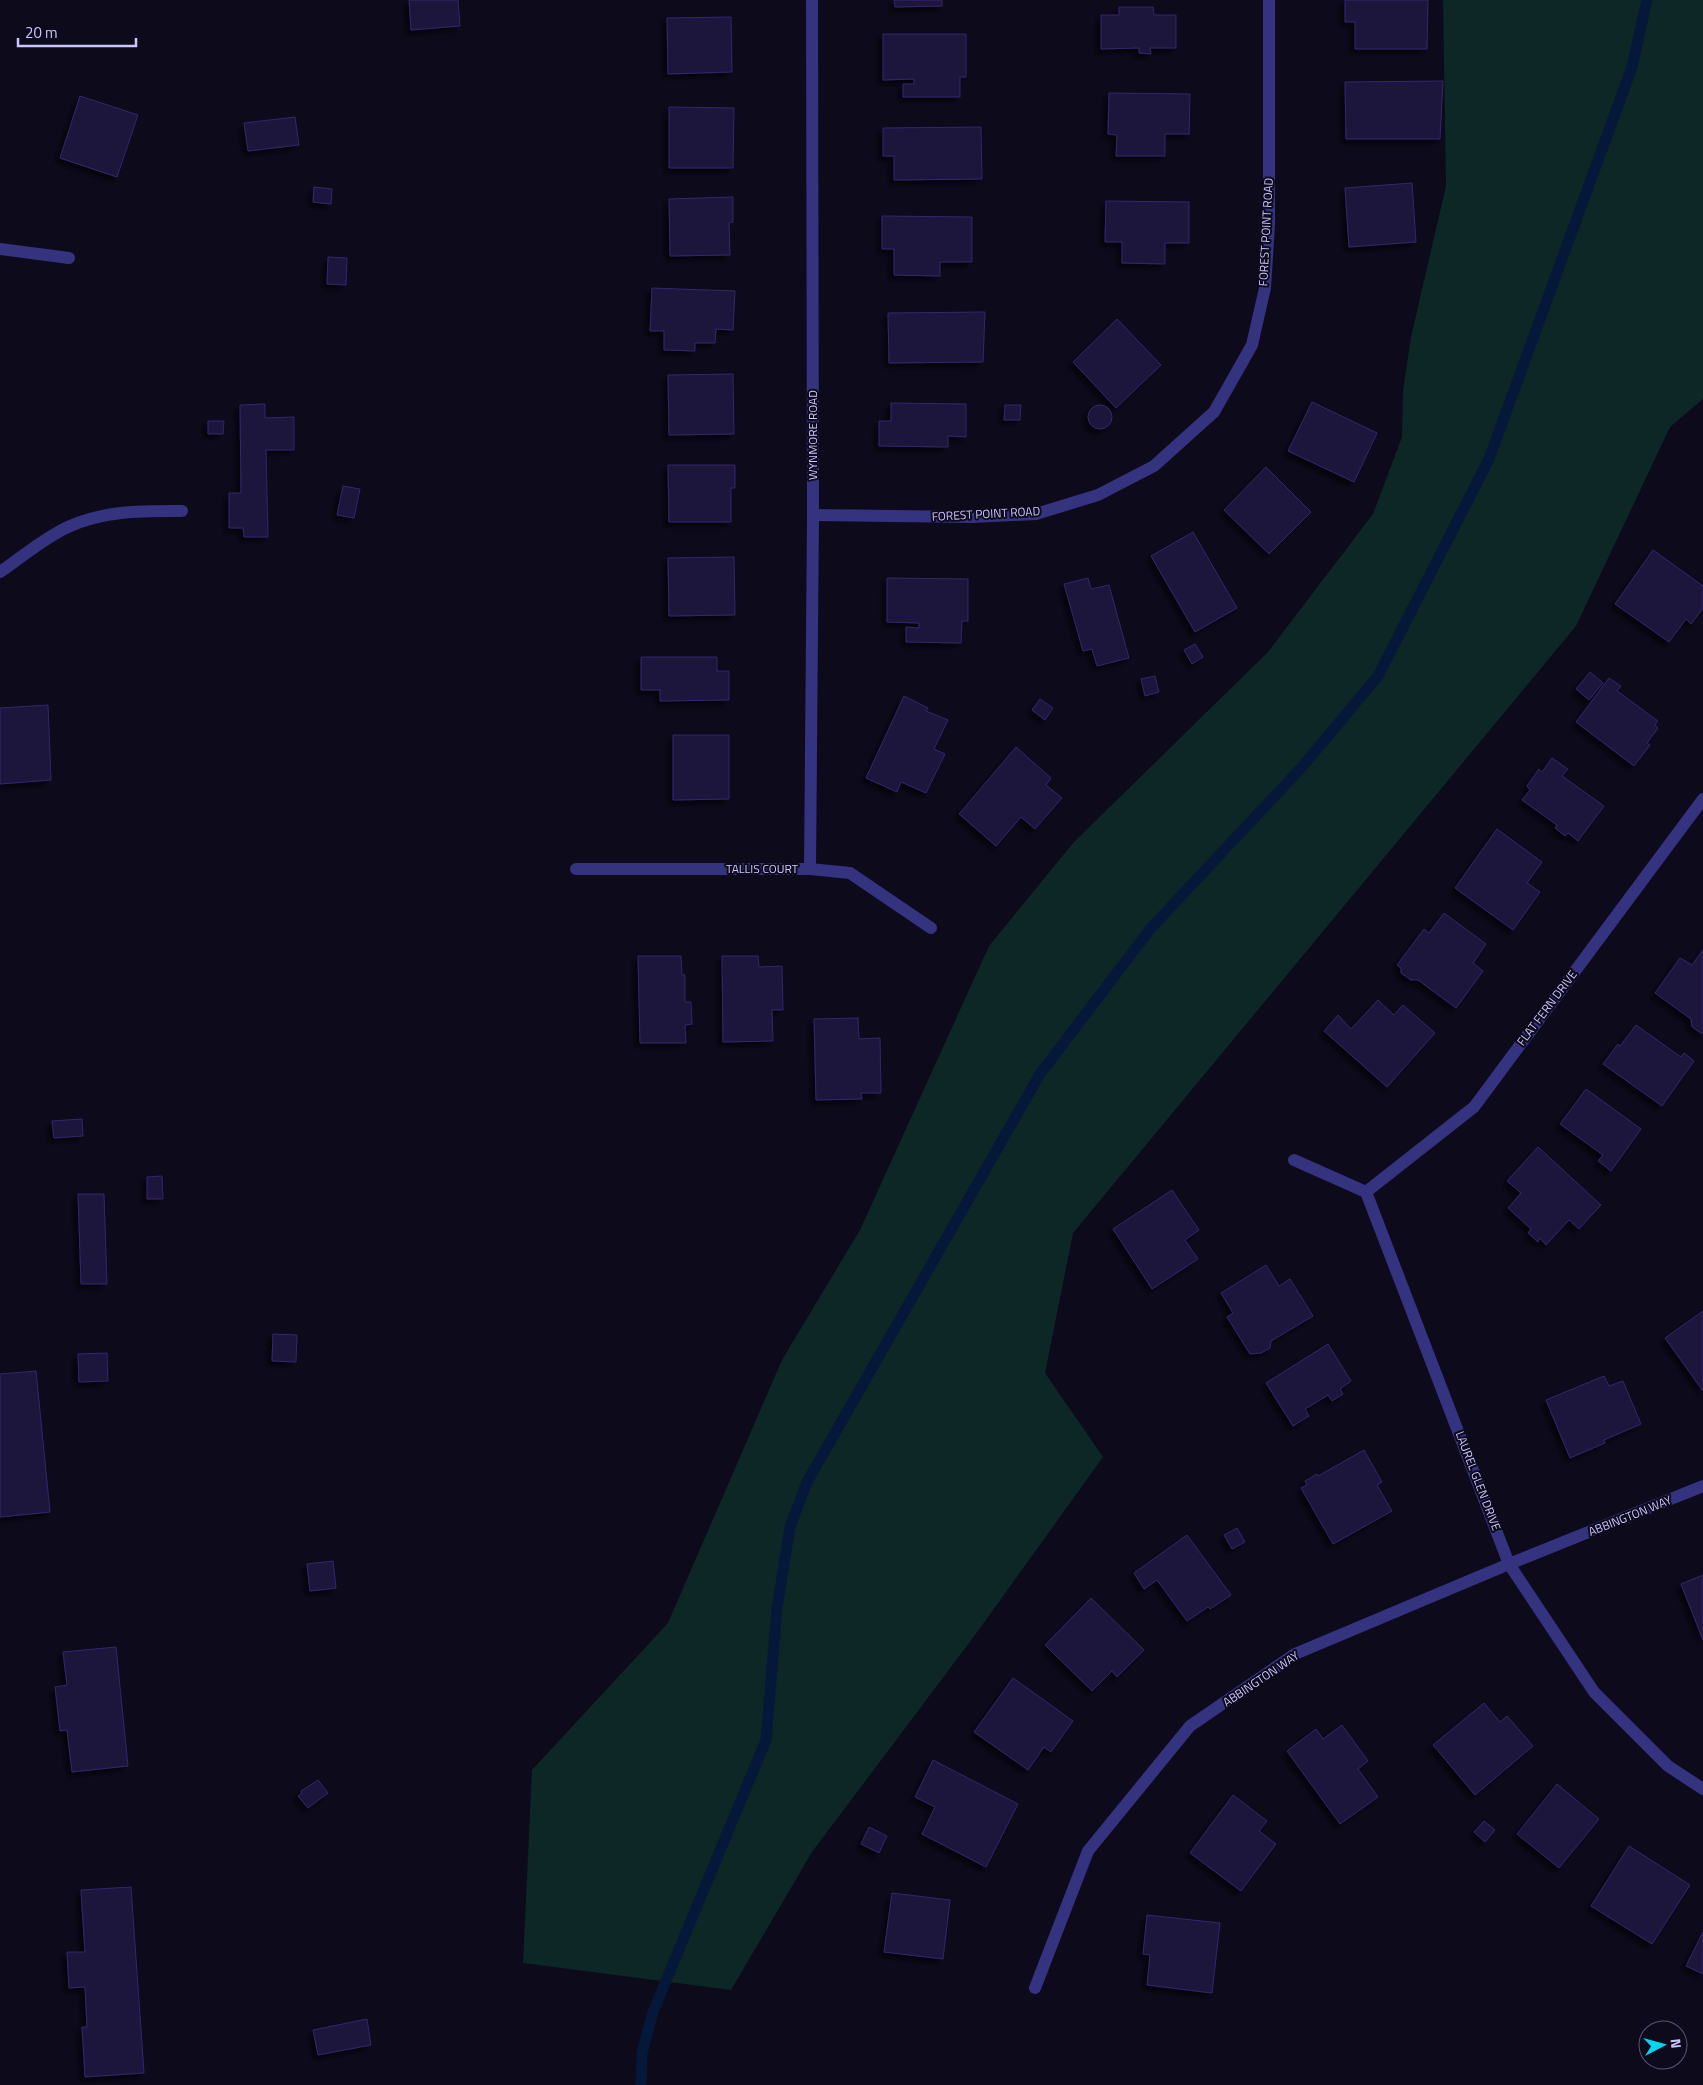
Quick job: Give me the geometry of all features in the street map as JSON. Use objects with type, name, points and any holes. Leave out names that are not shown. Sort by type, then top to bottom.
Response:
[{"type":"street","name":"WYNMORE ROAD","points":[[810,869],[814,515],[812,0]]},
{"type":"street","name":"FOREST POINT ROAD","points":[[814,515],[972,517],[1036,514],[1098,495],[1154,466],[1214,412],[1252,345],[1265,288],[1269,224],[1269,0]]},
{"type":"street","points":[[0,249],[69,258]]},
{"type":"street","points":[[0,572],[67,528],[91,518],[128,511],[182,510]]},
{"type":"street","name":"FLAT FERN DRIVE","points":[[1366,1192],[1474,1107],[1703,799]]},
{"type":"street","name":"TALLIS COURT","points":[[576,870],[810,869],[850,873],[931,928]]},
{"type":"street","points":[[1294,1160],[1366,1192]]},
{"type":"street","name":"LAUREL GLEN DRIVE","points":[[1366,1192],[1510,1564],[1594,1692],[1668,1766],[1703,1790]]},
{"type":"street","name":"ABBINGTON WAY","points":[[1035,1988],[1088,1850],[1190,1726],[1295,1654],[1703,1486]]},
{"type":"green space","points":[[1443,0],[1703,0],[1703,399],[1670,427],[1576,626],[1073,1233],[1045,1373],[1103,1457],[975,1635],[812,1852],[731,1990],[523,1963],[532,1770],[668,1623],[782,1360],[860,1230],[989,946],[1073,843],[1268,652],[1373,514],[1402,437],[1403,391],[1411,337],[1446,186]]},
{"type":"building","points":[[409,0],[458,0],[460,26],[411,30]]},
{"type":"building","points":[[894,0],[942,0],[942,6],[895,7]]},
{"type":"building","points":[[1345,0],[1428,0],[1427,49],[1355,49],[1355,22],[1345,22]]},
{"type":"building","points":[[1119,7],[1153,7],[1154,15],[1176,15],[1176,48],[1150,48],[1151,54],[1139,53],[1139,48],[1101,49],[1101,15],[1119,15]]},
{"type":"building","points":[[731,17],[732,72],[668,74],[667,18]]},
{"type":"building","points":[[883,34],[966,34],[966,77],[960,77],[960,97],[903,97],[903,84],[914,84],[914,79],[883,80]]},
{"type":"building","points":[[1443,81],[1440,139],[1346,139],[1345,82]]},
{"type":"building","points":[[1109,93],[1190,94],[1189,134],[1165,134],[1165,156],[1116,156],[1117,135],[1108,134]]},
{"type":"building","points":[[80,96],[138,115],[117,177],[60,158]]},
{"type":"building","points":[[669,107],[734,108],[733,168],[669,168]]},
{"type":"building","points":[[295,117],[299,145],[248,151],[244,123]]},
{"type":"building","points":[[981,127],[982,179],[894,180],[894,156],[883,156],[883,128]]},
{"type":"building","points":[[1412,183],[1416,242],[1349,247],[1345,188]]},
{"type":"building","points":[[314,187],[332,189],[331,204],[313,202]]},
{"type":"building","points":[[733,197],[733,222],[729,223],[730,255],[670,256],[669,199]]},
{"type":"building","points":[[1106,201],[1189,202],[1189,243],[1165,243],[1165,264],[1122,263],[1122,242],[1105,242]]},
{"type":"building","points":[[882,216],[972,217],[972,262],[940,262],[940,276],[894,275],[894,249],[882,249]]},
{"type":"building","points":[[328,257],[347,258],[346,285],[327,284]]},
{"type":"building","points":[[652,288],[735,291],[733,330],[716,329],[715,343],[695,343],[695,351],[664,350],[664,331],[650,331]]},
{"type":"building","points":[[985,312],[983,362],[889,363],[888,313]]},
{"type":"building","points":[[1117,319],[1161,365],[1116,408],[1073,362]]},
{"type":"building","points":[[733,374],[734,434],[669,435],[668,375]]},
{"type":"building","points":[[1312,402],[1377,433],[1354,482],[1288,451]]},
{"type":"building","points":[[891,403],[966,404],[966,437],[948,436],[948,447],[879,446],[879,421],[891,421]]},
{"type":"building","points":[[265,404],[265,418],[294,417],[294,450],[266,450],[268,537],[244,537],[243,528],[229,528],[229,493],[241,493],[240,405]]},
{"type":"building","points":[[1005,405],[1021,405],[1020,420],[1004,420]]},
{"type":"building","points":[[1100,405],[1109,408],[1112,417],[1109,426],[1100,429],[1091,426],[1088,417],[1091,408]]},
{"type":"building","points":[[208,421],[224,421],[223,434],[208,434]]},
{"type":"building","points":[[668,465],[735,465],[735,488],[731,488],[731,522],[669,522]]},
{"type":"building","points":[[1266,467],[1311,512],[1269,554],[1224,510]]},
{"type":"building","points":[[343,486],[360,489],[354,518],[337,515]]},
{"type":"building","points":[[1193,532],[1237,608],[1195,632],[1151,556]]},
{"type":"building","points":[[1653,550],[1703,586],[1703,608],[1691,624],[1686,619],[1669,642],[1615,604]]},
{"type":"building","points":[[734,557],[735,615],[669,616],[668,558]]},
{"type":"building","points":[[887,578],[968,579],[968,621],[962,621],[961,643],[906,642],[906,627],[919,628],[919,623],[887,622]]},
{"type":"building","points":[[1088,578],[1091,589],[1109,585],[1129,658],[1097,666],[1092,649],[1083,651],[1064,584]]},
{"type":"building","points":[[1195,644],[1203,657],[1192,664],[1184,650]]},
{"type":"building","points":[[641,657],[717,657],[717,671],[729,671],[729,700],[660,701],[660,690],[641,690]]},
{"type":"building","points":[[1590,672],[1603,683],[1589,700],[1576,689]]},
{"type":"building","points":[[1155,676],[1159,692],[1145,696],[1141,679]]},
{"type":"building","points":[[1609,678],[1621,686],[1617,691],[1658,721],[1655,725],[1658,728],[1647,743],[1650,745],[1634,766],[1576,722]]},
{"type":"building","points":[[904,696],[928,708],[926,711],[948,720],[934,749],[945,754],[926,793],[901,782],[897,792],[866,778]]},
{"type":"building","points":[[1040,699],[1053,708],[1045,720],[1032,710]]},
{"type":"building","points":[[48,705],[51,780],[0,784],[0,708]]},
{"type":"building","points":[[673,735],[729,735],[729,799],[673,800]]},
{"type":"building","points":[[1016,747],[1051,778],[1046,785],[1062,798],[1035,829],[1021,817],[996,846],[959,814]]},
{"type":"building","points":[[1552,758],[1568,769],[1562,776],[1604,806],[1578,841],[1568,833],[1565,836],[1555,828],[1557,825],[1522,800],[1530,790],[1527,786],[1539,769],[1542,772]]},
{"type":"building","points":[[1497,829],[1542,862],[1527,883],[1540,892],[1513,930],[1455,888]]},
{"type":"building","points":[[1444,913],[1486,944],[1473,963],[1483,971],[1456,1008],[1418,980],[1411,980],[1401,973],[1401,968],[1397,965],[1424,929],[1429,933]]},
{"type":"building","points":[[1703,950],[1703,1033],[1701,1033],[1692,1027],[1691,1019],[1655,993],[1680,958],[1692,965]]},
{"type":"building","points":[[638,956],[681,956],[682,975],[685,975],[685,1002],[691,1002],[692,1024],[685,1025],[686,1043],[640,1043]]},
{"type":"building","points":[[722,956],[758,956],[759,967],[782,966],[783,1010],[772,1010],[773,1041],[723,1042]]},
{"type":"building","points":[[1378,1000],[1394,1015],[1403,1005],[1435,1033],[1387,1087],[1324,1031],[1338,1015],[1351,1029]]},
{"type":"building","points":[[858,1018],[859,1039],[880,1038],[881,1093],[861,1093],[862,1099],[816,1100],[814,1019]]},
{"type":"building","points":[[1636,1025],[1681,1057],[1684,1053],[1694,1061],[1662,1106],[1603,1064]]},
{"type":"building","points":[[1586,1089],[1641,1129],[1611,1171],[1598,1161],[1603,1155],[1560,1124]]},
{"type":"building","points":[[82,1119],[83,1136],[54,1138],[52,1121]]},
{"type":"building","points":[[1538,1147],[1601,1205],[1579,1229],[1569,1220],[1546,1245],[1540,1238],[1538,1242],[1528,1233],[1531,1229],[1508,1208],[1521,1193],[1507,1181]]},
{"type":"building","points":[[162,1176],[163,1199],[147,1199],[147,1177]]},
{"type":"building","points":[[1172,1190],[1199,1230],[1185,1240],[1198,1259],[1152,1289],[1113,1229]]},
{"type":"building","points":[[78,1194],[104,1194],[107,1284],[81,1284]]},
{"type":"building","points":[[1266,1265],[1279,1286],[1290,1279],[1313,1316],[1271,1341],[1270,1348],[1261,1353],[1250,1354],[1227,1317],[1233,1313],[1221,1293]]},
{"type":"building","points":[[1703,1311],[1703,1391],[1665,1338]]},
{"type":"building","points":[[273,1334],[297,1335],[296,1362],[272,1361]]},
{"type":"building","points":[[1328,1344],[1351,1381],[1340,1389],[1343,1394],[1332,1401],[1328,1395],[1305,1409],[1309,1416],[1293,1426],[1266,1383]]},
{"type":"building","points":[[107,1353],[108,1381],[79,1382],[78,1354]]},
{"type":"building","points":[[36,1371],[50,1512],[0,1517],[0,1374]]},
{"type":"building","points":[[1604,1376],[1609,1386],[1623,1381],[1641,1424],[1604,1440],[1605,1443],[1570,1458],[1546,1400]]},
{"type":"building","points":[[1364,1450],[1382,1482],[1377,1485],[1392,1511],[1333,1544],[1301,1488],[1307,1485],[1305,1481],[1317,1474],[1318,1476]]},
{"type":"building","points":[[1237,1528],[1245,1542],[1232,1549],[1224,1535]]},
{"type":"building","points":[[1187,1535],[1231,1595],[1187,1621],[1157,1580],[1144,1589],[1134,1573]]},
{"type":"building","points":[[333,1561],[336,1588],[310,1591],[307,1564]]},
{"type":"building","points":[[1703,1575],[1703,1640],[1681,1584]]},
{"type":"building","points":[[1091,1598],[1144,1650],[1117,1677],[1112,1671],[1092,1691],[1045,1645]]},
{"type":"building","points":[[116,1647],[128,1766],[72,1772],[67,1730],[60,1731],[55,1687],[67,1685],[63,1652]]},
{"type":"building","points":[[1013,1678],[1073,1721],[1051,1752],[1044,1747],[1028,1770],[974,1732]]},
{"type":"building","points":[[1484,1703],[1500,1722],[1507,1716],[1533,1746],[1475,1795],[1433,1745]]},
{"type":"building","points":[[1342,1725],[1368,1761],[1358,1769],[1378,1797],[1340,1824],[1287,1751],[1316,1729],[1323,1739]]},
{"type":"building","points":[[933,1760],[1018,1804],[986,1867],[922,1834],[935,1807],[915,1797]]},
{"type":"building","points":[[318,1780],[328,1793],[308,1808],[298,1796],[302,1793],[301,1791]]},
{"type":"building","points":[[1557,1784],[1599,1819],[1559,1868],[1517,1834]]},
{"type":"building","points":[[1233,1795],[1267,1821],[1259,1831],[1276,1844],[1241,1891],[1190,1853]]},
{"type":"building","points":[[1484,1821],[1495,1830],[1485,1842],[1474,1832]]},
{"type":"building","points":[[869,1827],[887,1836],[879,1853],[861,1844]]},
{"type":"building","points":[[1629,1846],[1690,1885],[1652,1944],[1591,1906]]},
{"type":"building","points":[[131,1887],[144,2073],[85,2077],[82,2027],[87,2027],[85,1987],[69,1988],[67,1952],[85,1952],[81,1890]]},
{"type":"building","points":[[892,1893],[950,1900],[943,1959],[884,1952]]},
{"type":"building","points":[[1147,1915],[1220,1923],[1212,1993],[1147,1985],[1150,1955],[1143,1954]]},
{"type":"building","points":[[1703,1932],[1703,1974],[1686,1966]]},
{"type":"building","points":[[367,2019],[371,2045],[318,2055],[313,2030]]},
{"type":"waterway","points":[[641,2085],[642,2053],[653,2012],[766,1740],[777,1608],[790,1527],[807,1482],[1040,1074],[1151,928],[1301,768],[1378,676],[1489,459],[1632,67],[1647,0]]}]
